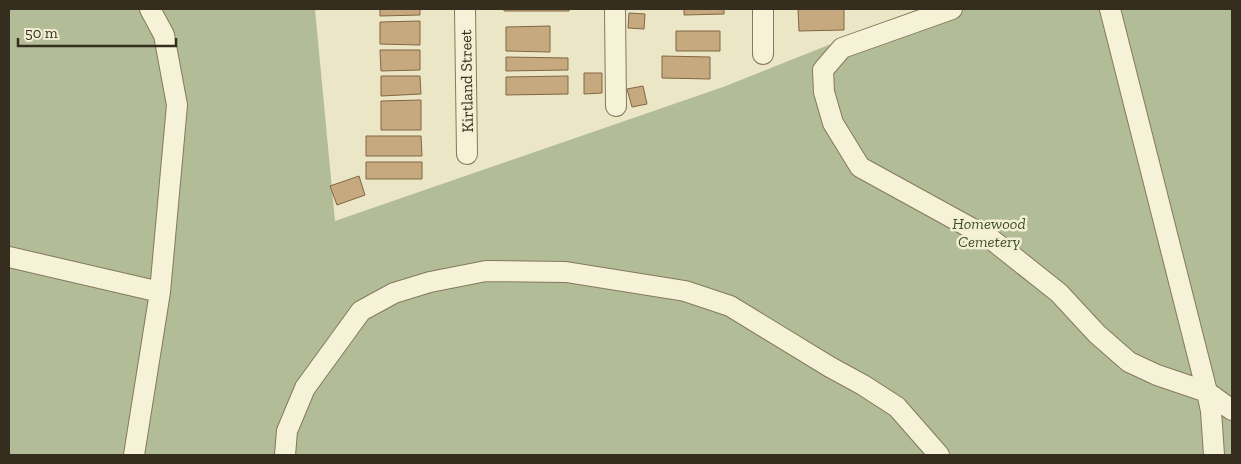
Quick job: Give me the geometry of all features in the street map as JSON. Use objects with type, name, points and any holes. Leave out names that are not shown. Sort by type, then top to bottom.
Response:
[{"type":"street","points":[[134,455],[160,292],[177,105],[164,35],[150,9]]},
{"type":"street","name":"Kirtland Street","points":[[465,9],[467,154]]},
{"type":"street","points":[[615,9],[616,106]]},
{"type":"street","points":[[763,9],[763,54]]},
{"type":"street","points":[[952,9],[842,48],[823,70],[824,92],[833,123],[860,167],[991,238],[1059,293],[1097,334],[1129,362],[1157,375],[1207,392],[1232,410]]},
{"type":"street","points":[[1110,9],[1207,392],[1211,411],[1214,455]]},
{"type":"street","points":[[9,257],[160,292]]},
{"type":"street","points":[[285,455],[287,431],[306,388],[361,312],[394,293],[430,282],[486,271],[495,271],[566,272],[685,291],[730,306],[830,367],[863,384],[897,407],[939,455]]},
{"type":"green space","name":"Homewood Cemetery","points":[[9,9],[315,9],[335,221],[723,87],[919,9],[1232,9],[1232,455],[9,455]]},
{"type":"building","points":[[380,9],[420,9],[420,15],[380,16]]},
{"type":"building","points":[[504,9],[569,9],[569,11],[504,11]]},
{"type":"building","points":[[684,9],[724,9],[724,14],[684,15]]},
{"type":"building","points":[[798,9],[844,9],[844,30],[799,31]]},
{"type":"building","points":[[629,13],[645,14],[644,29],[628,28]]},
{"type":"building","points":[[420,21],[420,45],[380,44],[380,22]]},
{"type":"building","points":[[550,26],[550,52],[506,51],[506,27]]},
{"type":"building","points":[[676,31],[720,31],[720,51],[676,51]]},
{"type":"building","points":[[380,50],[420,50],[420,70],[381,71]]},
{"type":"building","points":[[662,56],[710,57],[710,79],[662,78]]},
{"type":"building","points":[[506,57],[568,58],[568,70],[506,71]]},
{"type":"building","points":[[584,73],[602,73],[602,93],[584,94]]},
{"type":"building","points":[[381,76],[420,76],[421,94],[381,96]]},
{"type":"building","points":[[568,76],[568,94],[506,95],[506,77]]},
{"type":"building","points":[[643,86],[647,104],[632,107],[627,89]]},
{"type":"building","points":[[421,100],[421,130],[381,130],[381,101]]},
{"type":"building","points":[[366,136],[421,136],[422,156],[366,156]]},
{"type":"building","points":[[366,162],[422,162],[422,179],[366,179]]},
{"type":"building","points":[[359,176],[365,195],[337,205],[330,186]]}]
